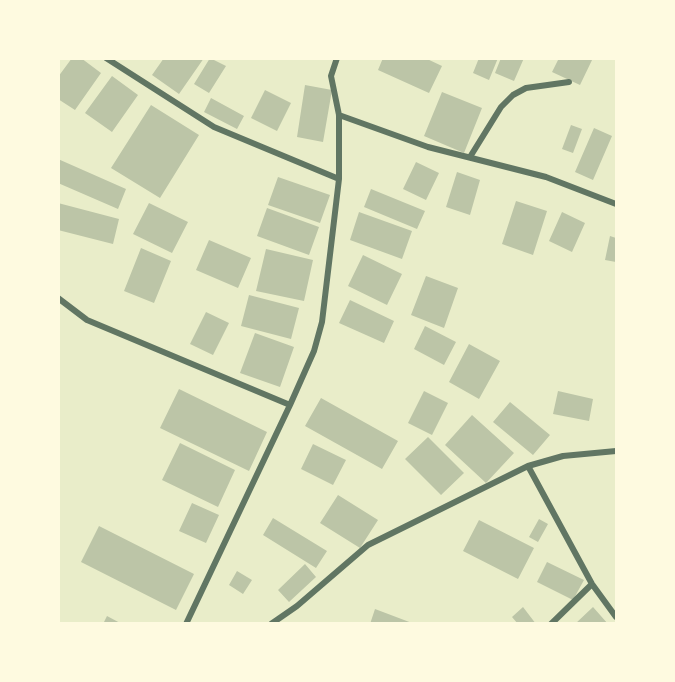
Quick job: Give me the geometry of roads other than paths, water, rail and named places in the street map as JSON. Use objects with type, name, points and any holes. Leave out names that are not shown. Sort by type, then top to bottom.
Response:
[{"type":"street","points":[[106,58],[214,127],[339,179]]},
{"type":"street","points":[[186,624],[290,405],[314,351],[322,322],[339,179],[339,115],[331,76],[337,58]]},
{"type":"street","points":[[471,158],[501,107],[513,95],[526,88],[569,82]]},
{"type":"street","points":[[339,115],[398,137],[546,177],[616,204]]},
{"type":"street","points":[[58,298],[87,320],[290,405]]},
{"type":"street","points":[[271,624],[297,606],[368,545],[528,466],[563,456],[616,451]]},
{"type":"street","points":[[528,466],[592,584],[616,617]]},
{"type":"street","points":[[551,624],[592,584]]}]
